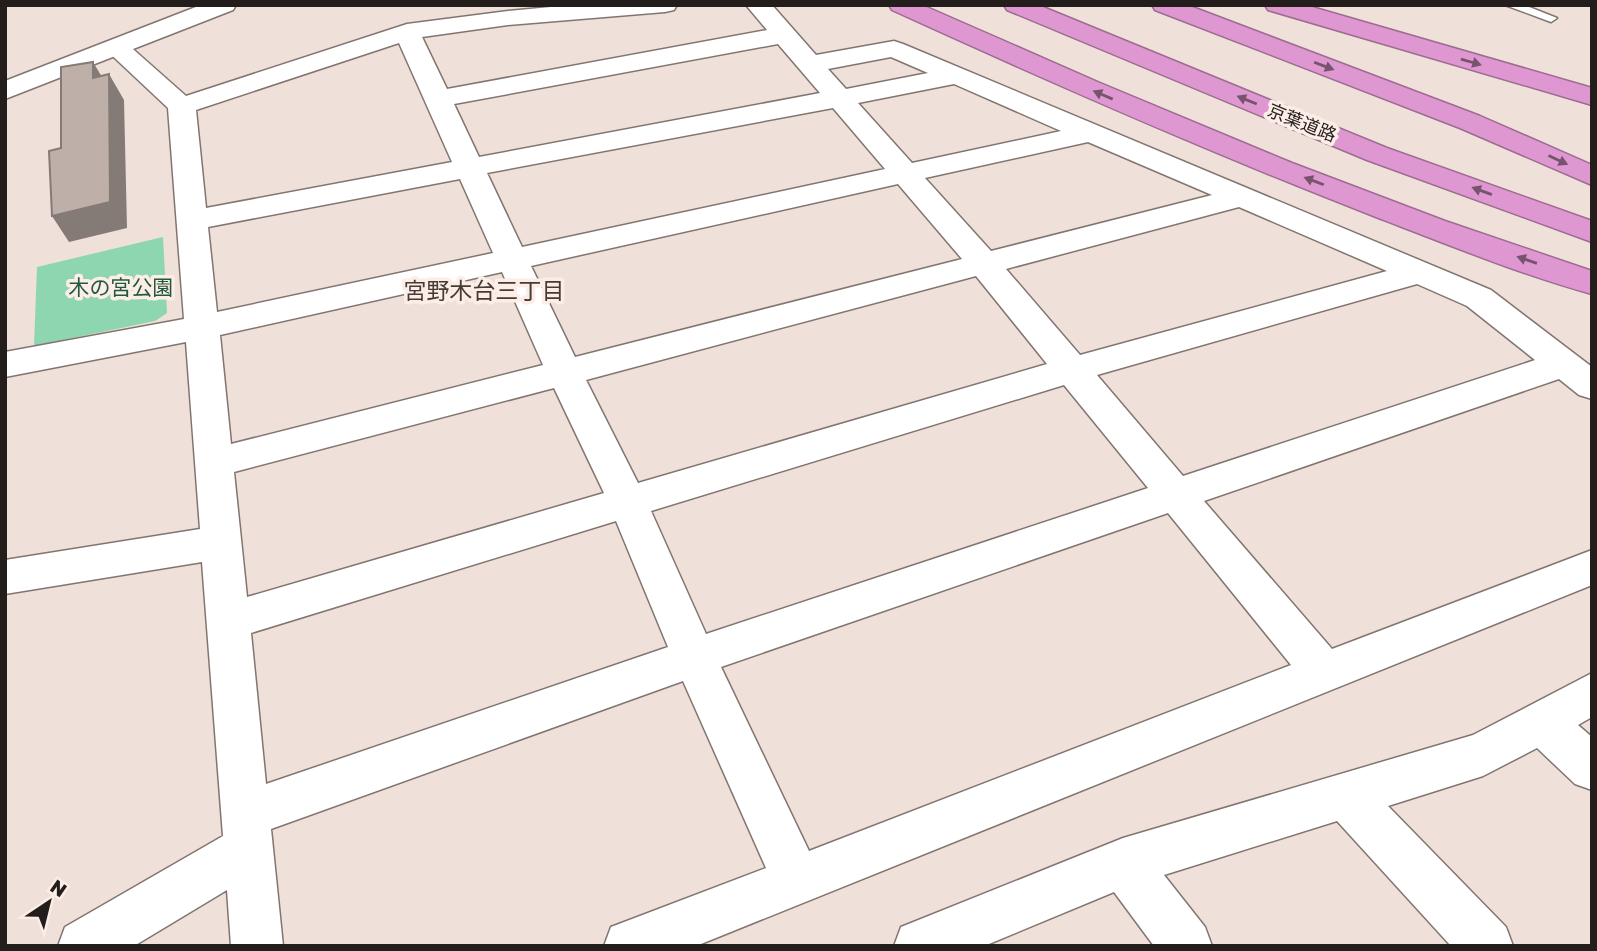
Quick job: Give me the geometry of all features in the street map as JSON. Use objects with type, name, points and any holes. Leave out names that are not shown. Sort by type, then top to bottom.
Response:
[{"type":"highway","points":[[901,5],[1064,79],[1238,152],[1412,220],[1592,283]]},
{"type":"highway","name":"京葉道路","points":[[1016,5],[1377,153],[1592,232]]},
{"type":"highway","points":[[1164,5],[1470,122],[1592,176]]},
{"type":"highway","points":[[1277,5],[1592,97]]},
{"type":"street","points":[[5,91],[224,5]]},
{"type":"street","points":[[182,106],[407,32],[508,18],[665,5]]},
{"type":"street","points":[[758,5],[983,263],[1325,674]]},
{"type":"street","points":[[407,32],[564,372],[627,501],[694,657],[797,880]]},
{"type":"street","points":[[438,99],[783,34]]},
{"type":"street","points":[[116,47],[182,106],[257,946]]},
{"type":"street","points":[[809,64],[894,49],[1479,298],[1578,375]]},
{"type":"street","points":[[192,220],[957,76]]},
{"type":"street","points":[[7,367],[1090,134]]},
{"type":"street","points":[[214,463],[1241,197]]},
{"type":"street","points":[[228,621],[1071,370],[1419,273]]},
{"type":"street","points":[[84,946],[246,832],[694,657],[1175,495],[1578,375]]},
{"type":"street","points":[[5,577],[221,542]]},
{"type":"street","points":[[630,946],[1592,567]]},
{"type":"street","points":[[920,946],[1123,863],[1483,754],[1592,692]]},
{"type":"street","points":[[1541,722],[1592,768]]},
{"type":"street","points":[[1345,795],[1487,946]]},
{"type":"street","points":[[1123,863],[1186,946]]},
{"type":"lane","points":[[1511,5],[1551,18]]},
{"type":"green space","name":"木の宮公園","points":[[163,237],[167,313],[155,321],[34,346],[37,267]]},
{"type":"building","points":[[93,62],[93,78],[109,74],[110,202],[52,216],[49,151],[61,148],[61,67]]},
{"type":"district","name":"宮野木台三丁目","points":[[484,291]]}]
